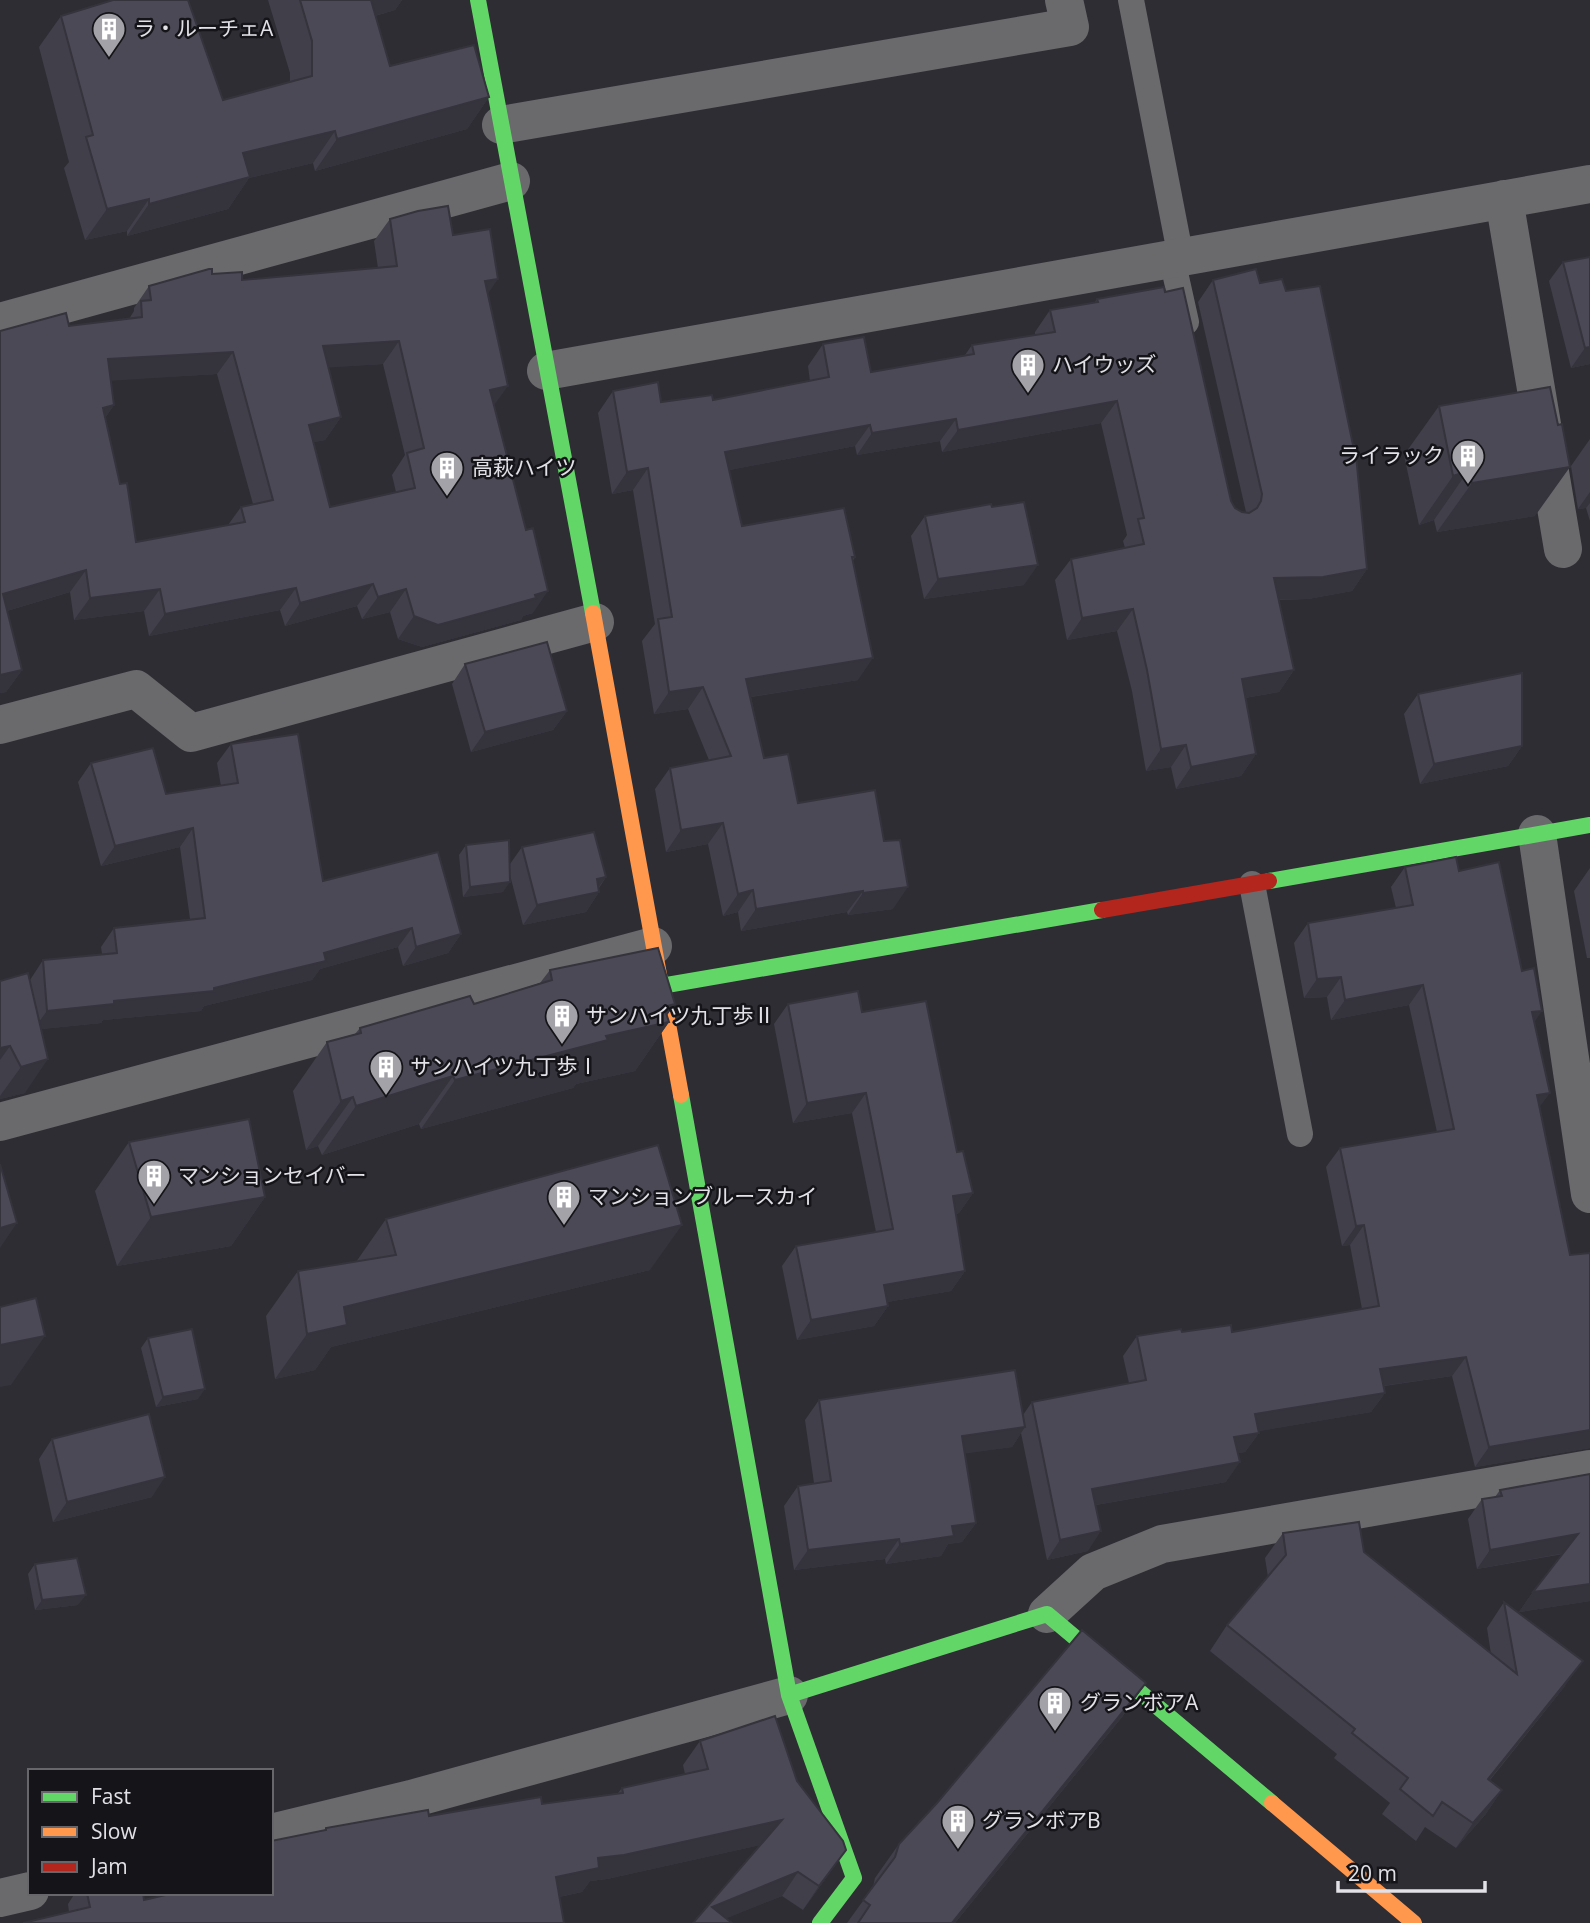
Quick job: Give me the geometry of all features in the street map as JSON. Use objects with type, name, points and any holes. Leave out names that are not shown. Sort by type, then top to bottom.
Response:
[{"type":"street","points":[[478,0],[595,622],[789,1695],[854,1878],[820,1923]]},
{"type":"street","points":[[501,125],[1070,27],[1064,0]]},
{"type":"street","points":[[0,322],[511,181]]},
{"type":"street","points":[[546,371],[1590,184]]},
{"type":"street","points":[[1504,200],[1563,548]]},
{"type":"street","points":[[0,725],[136,690],[191,733],[595,622]]},
{"type":"street","points":[[661,986],[1590,825]]},
{"type":"street","points":[[1537,834],[1590,1194]]},
{"type":"street","points":[[0,1122],[653,946]]},
{"type":"street","points":[[273,1833],[411,1799],[789,1695],[1047,1614],[1093,1572],[1162,1544],[1590,1469]]},
{"type":"street","points":[[1047,1614],[1414,1923]]},
{"type":"street","points":[[0,1898],[28,1891]]},
{"type":"lane","points":[[1131,0],[1193,350]]},
{"type":"lane","points":[[1252,884],[1300,1133]]},
{"type":"building","points":[[113,0],[188,0],[223,100],[312,76],[312,41],[300,0],[371,0],[390,66],[474,45],[489,97],[337,139],[335,131],[243,153],[250,177],[149,204],[149,199],[107,209],[86,137],[93,135],[61,16]]},
{"type":"building","points":[[448,206],[453,235],[490,229],[498,279],[485,281],[508,386],[490,390],[526,530],[533,528],[548,591],[535,595],[536,598],[438,625],[414,616],[406,589],[378,597],[373,584],[300,603],[296,588],[165,614],[160,589],[90,598],[86,570],[3,594],[22,670],[0,675],[0,331],[66,313],[69,326],[142,317],[141,301],[151,300],[149,286],[209,269],[212,269],[212,274],[242,272],[242,280],[397,266],[390,219]],"holes":[[[399,341],[424,448],[407,453],[415,488],[330,507],[309,425],[341,417],[323,346]],[[233,352],[273,500],[241,507],[245,522],[136,542],[127,483],[120,484],[103,408],[114,405],[108,359]]]},
{"type":"building","points":[[1590,257],[1590,347],[1585,348],[1563,262]]},
{"type":"building","points":[[1256,269],[1260,283],[1282,279],[1286,291],[1320,286],[1355,445],[1367,569],[1323,577],[1274,578],[1294,670],[1242,679],[1256,754],[1191,767],[1186,745],[1161,749],[1133,609],[1082,618],[1071,559],[1144,544],[1138,519],[1144,518],[1117,401],[958,430],[956,419],[872,433],[870,425],[725,452],[742,526],[844,508],[873,658],[746,679],[764,758],[788,754],[798,803],[875,790],[884,841],[900,840],[908,887],[863,891],[756,909],[753,890],[738,894],[723,823],[681,830],[670,768],[731,756],[703,687],[669,692],[658,619],[672,617],[648,468],[627,472],[613,391],[658,382],[661,402],[712,395],[713,400],[829,377],[823,344],[864,337],[871,372],[974,354],[972,345],[1055,332],[1050,310],[1164,287],[1165,292],[1183,288],[1231,501],[1235,508],[1249,513],[1257,508],[1262,494],[1213,280]]},
{"type":"building","points":[[1550,387],[1558,425],[1562,424],[1570,467],[1472,483],[1468,471],[1453,476],[1439,406]]},
{"type":"building","points":[[1024,502],[1038,565],[938,579],[925,516],[991,504],[992,507]]},
{"type":"building","points":[[547,642],[567,711],[485,732],[465,664]]},
{"type":"building","points":[[1522,673],[1522,746],[1434,764],[1418,694]]},
{"type":"building","points":[[298,734],[323,881],[438,852],[461,934],[416,947],[412,928],[324,953],[326,961],[214,988],[214,991],[47,1011],[43,960],[117,953],[114,928],[205,918],[193,828],[115,846],[91,763],[153,748],[166,794],[238,783],[231,744]]},
{"type":"building","points":[[594,832],[606,877],[597,879],[599,892],[537,905],[522,847]]},
{"type":"building","points":[[509,840],[510,882],[470,887],[466,845]]},
{"type":"building","points":[[1456,857],[1459,871],[1499,862],[1522,971],[1534,968],[1542,1011],[1532,1012],[1550,1093],[1537,1095],[1570,1255],[1590,1253],[1590,1430],[1489,1447],[1466,1357],[1380,1369],[1385,1393],[1255,1414],[1259,1433],[1234,1437],[1240,1462],[1092,1489],[1101,1531],[1060,1540],[1032,1402],[1146,1380],[1137,1336],[1231,1325],[1232,1332],[1379,1306],[1364,1225],[1356,1226],[1340,1148],[1454,1129],[1423,985],[1345,1000],[1341,977],[1317,979],[1308,923],[1413,905],[1405,867]]},
{"type":"building","points":[[658,948],[675,1004],[664,1007],[669,1022],[606,1036],[608,1040],[455,1080],[453,1076],[356,1106],[353,1097],[341,1101],[327,1042],[361,1033],[360,1028],[470,996],[474,1004],[552,980],[550,970]]},
{"type":"building","points":[[28,973],[48,1059],[21,1067],[10,1046],[0,1048],[0,981]]},
{"type":"building","points":[[858,991],[862,1012],[926,1001],[957,1152],[963,1151],[973,1193],[953,1196],[965,1271],[884,1285],[888,1306],[811,1320],[796,1246],[893,1229],[866,1093],[807,1103],[788,1004]]},
{"type":"building","points":[[249,1119],[265,1197],[151,1217],[129,1142]]},
{"type":"building","points":[[658,1145],[682,1225],[344,1307],[347,1325],[307,1334],[298,1271],[396,1255],[386,1219]]},
{"type":"building","points":[[0,1164],[17,1223],[0,1228]]},
{"type":"building","points":[[36,1298],[45,1336],[0,1345],[0,1307]]},
{"type":"building","points":[[192,1329],[205,1389],[163,1397],[148,1338]]},
{"type":"building","points":[[1015,1370],[1025,1427],[962,1436],[976,1523],[952,1526],[954,1536],[900,1544],[899,1539],[808,1550],[798,1486],[831,1481],[819,1400]]},
{"type":"building","points":[[149,1414],[165,1477],[67,1502],[52,1439]]},
{"type":"building","points":[[1590,1474],[1590,1584],[1533,1592],[1578,1534],[1490,1550],[1482,1499],[1502,1496],[1500,1490]]},
{"type":"building","points":[[1359,1522],[1364,1552],[1517,1674],[1504,1602],[1583,1661],[1488,1779],[1502,1790],[1473,1823],[1442,1802],[1433,1816],[1400,1789],[1408,1778],[1352,1733],[1355,1729],[1227,1625],[1286,1555],[1283,1533]]},
{"type":"building","points":[[77,1558],[86,1595],[42,1600],[35,1564]]},
{"type":"building","points":[[1082,1630],[1146,1683],[952,1923],[858,1923],[870,1905],[863,1900],[895,1857],[899,1844],[937,1803]]},
{"type":"building","points":[[775,1716],[797,1781],[843,1841],[846,1850],[819,1886],[798,1872],[712,1907],[732,1923],[693,1923],[782,1820],[624,1855],[598,1858],[599,1868],[556,1877],[564,1923],[23,1923],[90,1907],[87,1895],[143,1895],[144,1900],[165,1895],[273,1895],[273,1841],[428,1810],[429,1816],[541,1797],[542,1804],[623,1793],[622,1788],[708,1769],[700,1741]]},
{"type":"traffic: fast","points":[[478,0],[593,613]]},
{"type":"traffic: fast","points":[[1269,881],[1590,825]]},
{"type":"traffic: fast","points":[[661,986],[1102,910]]},
{"type":"traffic: fast","points":[[681,1095],[789,1695],[854,1878],[820,1923]]},
{"type":"traffic: fast","points":[[789,1695],[1047,1614],[1272,1803]]},
{"type":"traffic: slow","points":[[593,613],[681,1095]]},
{"type":"traffic: slow","points":[[1272,1803],[1414,1923]]},
{"type":"traffic: jam","points":[[1102,910],[1269,881]]},
{"type":"place","name":"ラ・ルーチェA","points":[[109,59]]},
{"type":"place","name":"ハイウッズ","points":[[1028,395]]},
{"type":"place","name":"ライラック","points":[[1468,486]]},
{"type":"place","name":"高萩ハイツ","points":[[447,498]]},
{"type":"place","name":"サンハイツ九丁歩Ⅱ","points":[[562,1046]]},
{"type":"place","name":"サンハイツ九丁歩Ⅰ","points":[[386,1097]]},
{"type":"place","name":"マンションセイバー","points":[[154,1206]]},
{"type":"place","name":"マンションブルースカイ","points":[[564,1227]]},
{"type":"place","name":"グランボアA","points":[[1055,1733]]},
{"type":"place","name":"グランボアB","points":[[958,1851]]}]
